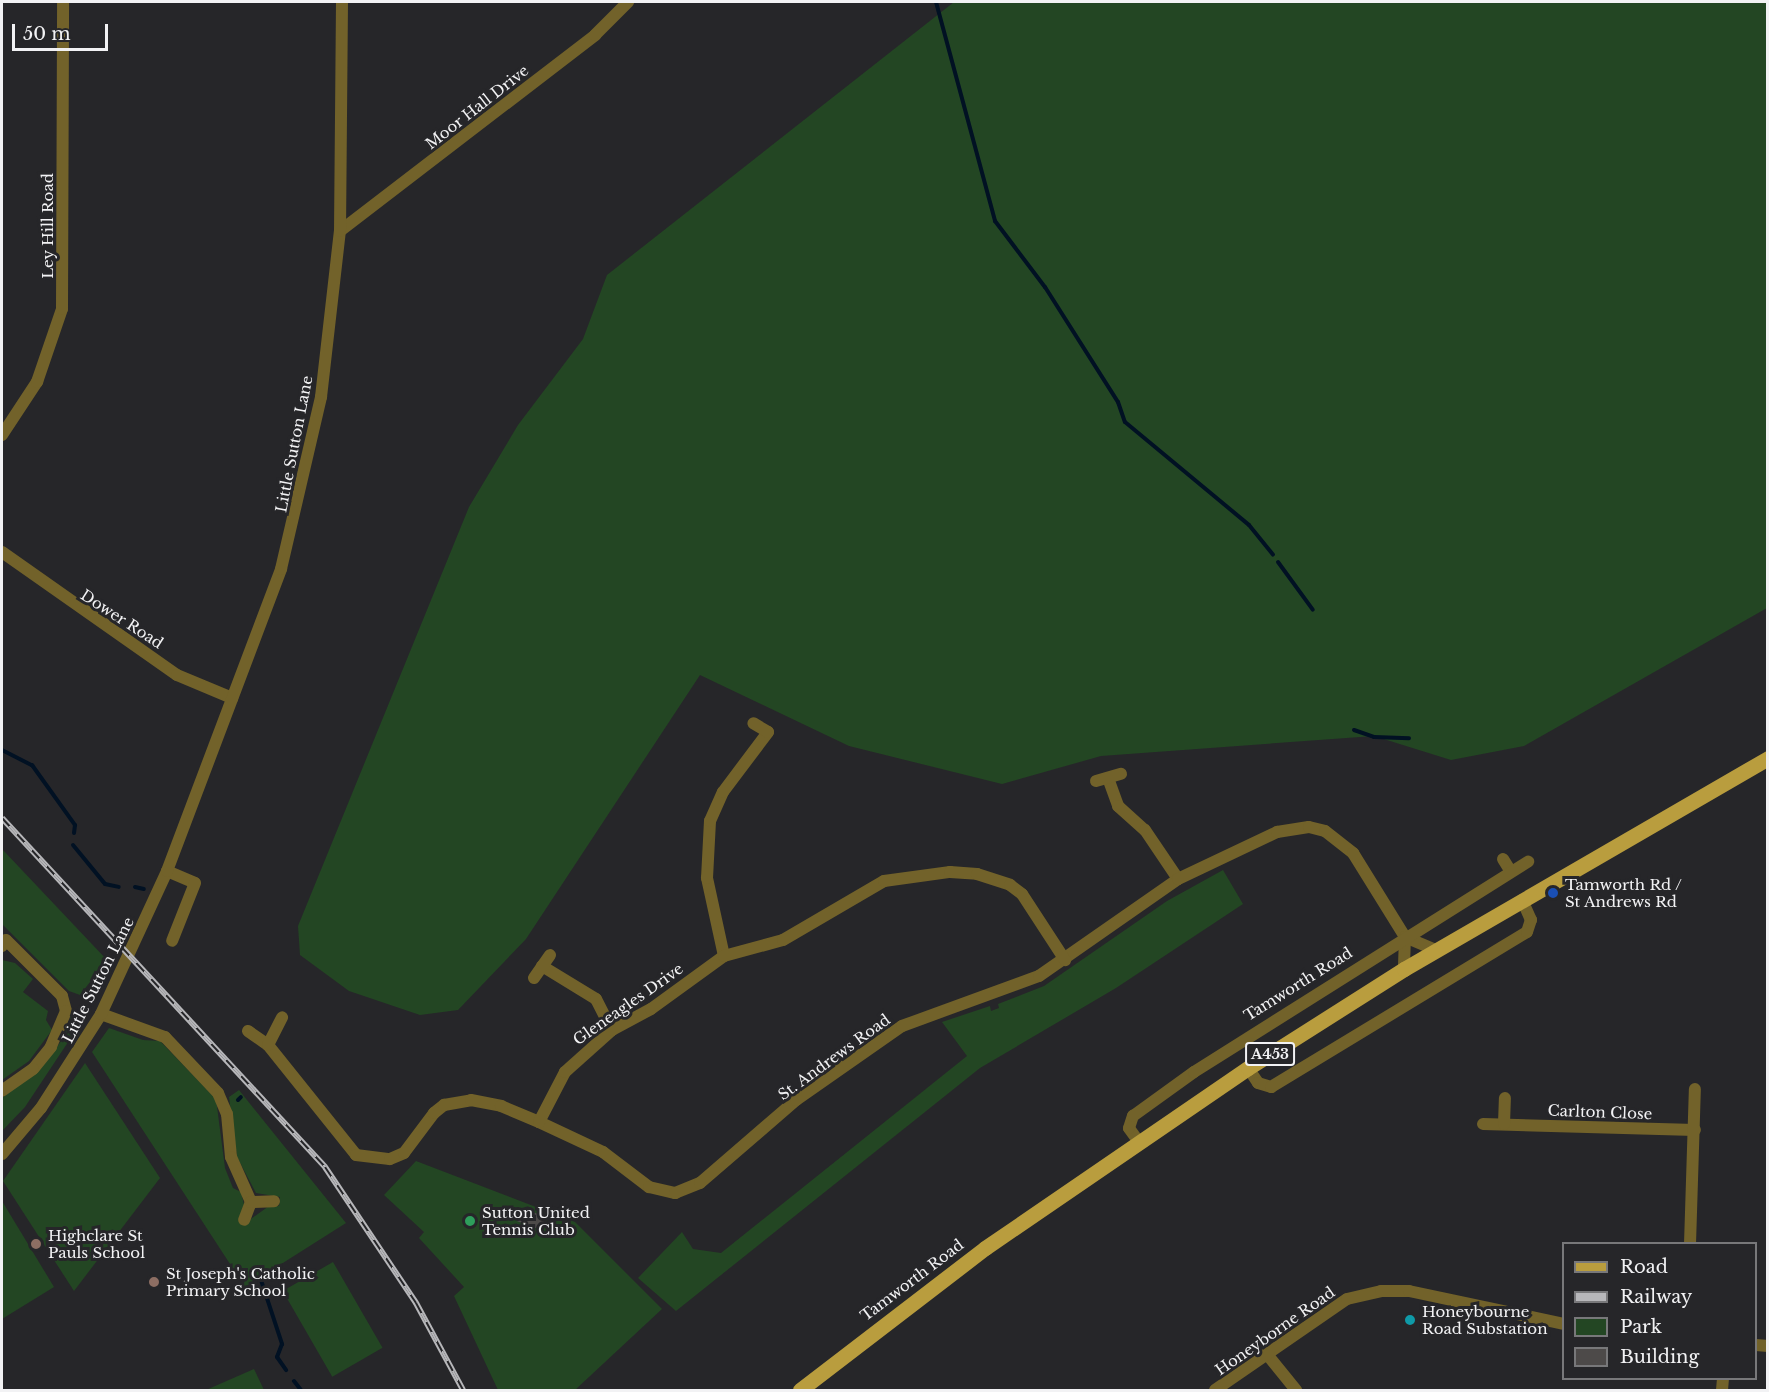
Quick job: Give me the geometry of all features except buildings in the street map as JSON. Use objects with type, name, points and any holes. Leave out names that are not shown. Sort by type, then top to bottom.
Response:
[{"type":"main road","name":"Tamworth Road","points":[[800,1390],[985,1248],[1248,1068],[1404,969],[1767,758]]},
{"type":"street","name":"Ley Hill Road","points":[[2,435],[37,382],[62,309],[63,2]]},
{"type":"street","name":"Little Sutton Lane","points":[[2,1154],[41,1108],[101,1014],[167,871],[281,569],[311,454],[340,231],[342,2]]},
{"type":"street","name":"Moor Hall Drive","points":[[340,231],[595,35],[628,2]]},
{"type":"street","name":"Dower Road","points":[[2,552],[177,675],[232,698]]},
{"type":"street","points":[[724,956],[707,878],[710,821],[723,792],[768,732],[753,723]]},
{"type":"street","points":[[1121,774],[1102,779],[1118,806],[1145,830],[1178,879]]},
{"type":"street","name":"St. Andrews Road","points":[[248,1031],[268,1045],[356,1155],[390,1159],[404,1153],[434,1113],[457,1101],[501,1106],[603,1152],[649,1187],[662,1192],[688,1191],[796,1100],[902,1026],[950,1005],[1017,987],[1065,960],[1123,914],[1178,879],[1277,832],[1308,827],[1325,831],[1353,852],[1405,937]]},
{"type":"street","points":[[1503,859],[1511,872]]},
{"type":"street","name":"Tamworth Road","points":[[1139,1142],[1129,1128],[1133,1116],[1405,937],[1528,862]]},
{"type":"street","points":[[167,871],[195,884],[172,941]]},
{"type":"street","name":"Gleneagles Drive","points":[[539,1122],[569,1066],[612,1030],[651,1009],[724,956],[783,940],[884,881],[950,872],[977,874],[1010,885],[1022,894],[1065,960]]},
{"type":"street","points":[[1248,1068],[1258,1083],[1271,1087],[1517,938],[1531,921],[1522,900]]},
{"type":"street","points":[[1404,969],[1405,937],[1436,950]]},
{"type":"street","points":[[2,946],[6,940],[62,996],[66,1011],[51,1047],[33,1069],[2,1091]]},
{"type":"street","points":[[534,978],[550,955]]},
{"type":"street","points":[[542,966],[596,999],[612,1030]]},
{"type":"street","points":[[101,1014],[165,1037],[218,1093],[227,1114],[231,1157],[251,1202],[244,1220]]},
{"type":"street","points":[[268,1045],[282,1017]]},
{"type":"street","points":[[1690,1242],[1695,1089]]},
{"type":"street","points":[[1504,1124],[1505,1098]]},
{"type":"street","name":"Carlton Close","points":[[1483,1124],[1695,1130]]},
{"type":"street","points":[[251,1202],[274,1201]]},
{"type":"street","name":"Honeyborne Road","points":[[1215,1390],[1347,1299],[1382,1291],[1409,1291],[1562,1324]]},
{"type":"street","points":[[1266,1353],[1296,1390]]},
{"type":"green space","points":[[954,2],[1767,2],[1767,608],[1524,746],[1451,760],[1374,736],[1101,756],[1002,784],[849,746],[700,675],[526,939],[458,1010],[420,1015],[349,991],[300,955],[298,926],[469,507],[518,425],[583,339],[607,275]]},
{"type":"green space","points":[[2,849],[107,960],[80,995],[69,991],[2,924]]},
{"type":"green space","points":[[1223,870],[1243,904],[1116,988],[980,1068],[676,1311],[638,1278],[682,1232],[693,1249],[721,1253],[967,1056],[942,1022],[990,1006],[991,1011],[999,1008],[998,1004],[1044,986],[1167,901]]},
{"type":"green space","points":[[2,960],[15,963],[33,979],[23,992],[48,1011],[46,1020],[52,1030],[29,1061],[2,1080]]},
{"type":"green space","points":[[71,1016],[82,1021],[25,1107],[2,1131],[2,1098],[47,1061],[64,1037]]},
{"type":"green space","points":[[109,1028],[143,1040],[160,1041],[216,1099],[225,1168],[233,1188],[241,1192],[248,1221],[269,1206],[279,1206],[280,1197],[256,1193],[237,1157],[229,1097],[239,1090],[346,1223],[245,1287],[92,1052]]},
{"type":"green space","points":[[85,1063],[160,1178],[74,1291],[3,1181]]},
{"type":"green space","points":[[416,1161],[575,1222],[662,1309],[575,1390],[498,1390],[454,1296],[464,1287],[419,1238],[424,1232],[384,1195]]},
{"type":"green space","points":[[2,1201],[54,1287],[2,1319]]},
{"type":"green space","points":[[333,1262],[382,1348],[332,1377],[283,1291]]},
{"type":"green space","points":[[254,1369],[264,1390],[206,1390]]},
{"type":"waterway","points":[[936,2],[995,221],[1045,287],[1118,402],[1125,422],[1249,525],[1273,555]]},
{"type":"waterway","points":[[1278,562],[1313,610]]},
{"type":"waterway","points":[[1354,730],[1374,737],[1409,738]]},
{"type":"waterway","points":[[2,750],[32,765],[75,825],[74,833]]},
{"type":"waterway","points":[[73,845],[105,884],[119,887]]},
{"type":"waterway","points":[[135,887],[144,889]]},
{"type":"waterway","points":[[238,1100],[241,1097]]},
{"type":"waterway","points":[[260,1277],[282,1344],[277,1357],[286,1370]]},
{"type":"waterway","points":[[294,1381],[301,1390]]},
{"type":"railway","points":[[2,818],[325,1167],[416,1303],[463,1390]]},
{"type":"place","name":"Tamworth Rd / St Andrews Rd","points":[[1553,893]]},
{"type":"place","name":"Sutton United Tennis Club","points":[[470,1221]]},
{"type":"place","name":"Highclare St Pauls School","points":[[36,1244]]},
{"type":"place","name":"St Joseph's Catholic Primary School","points":[[154,1282]]},
{"type":"place","name":"Honeybourne Road Substation","points":[[1410,1320]]}]
